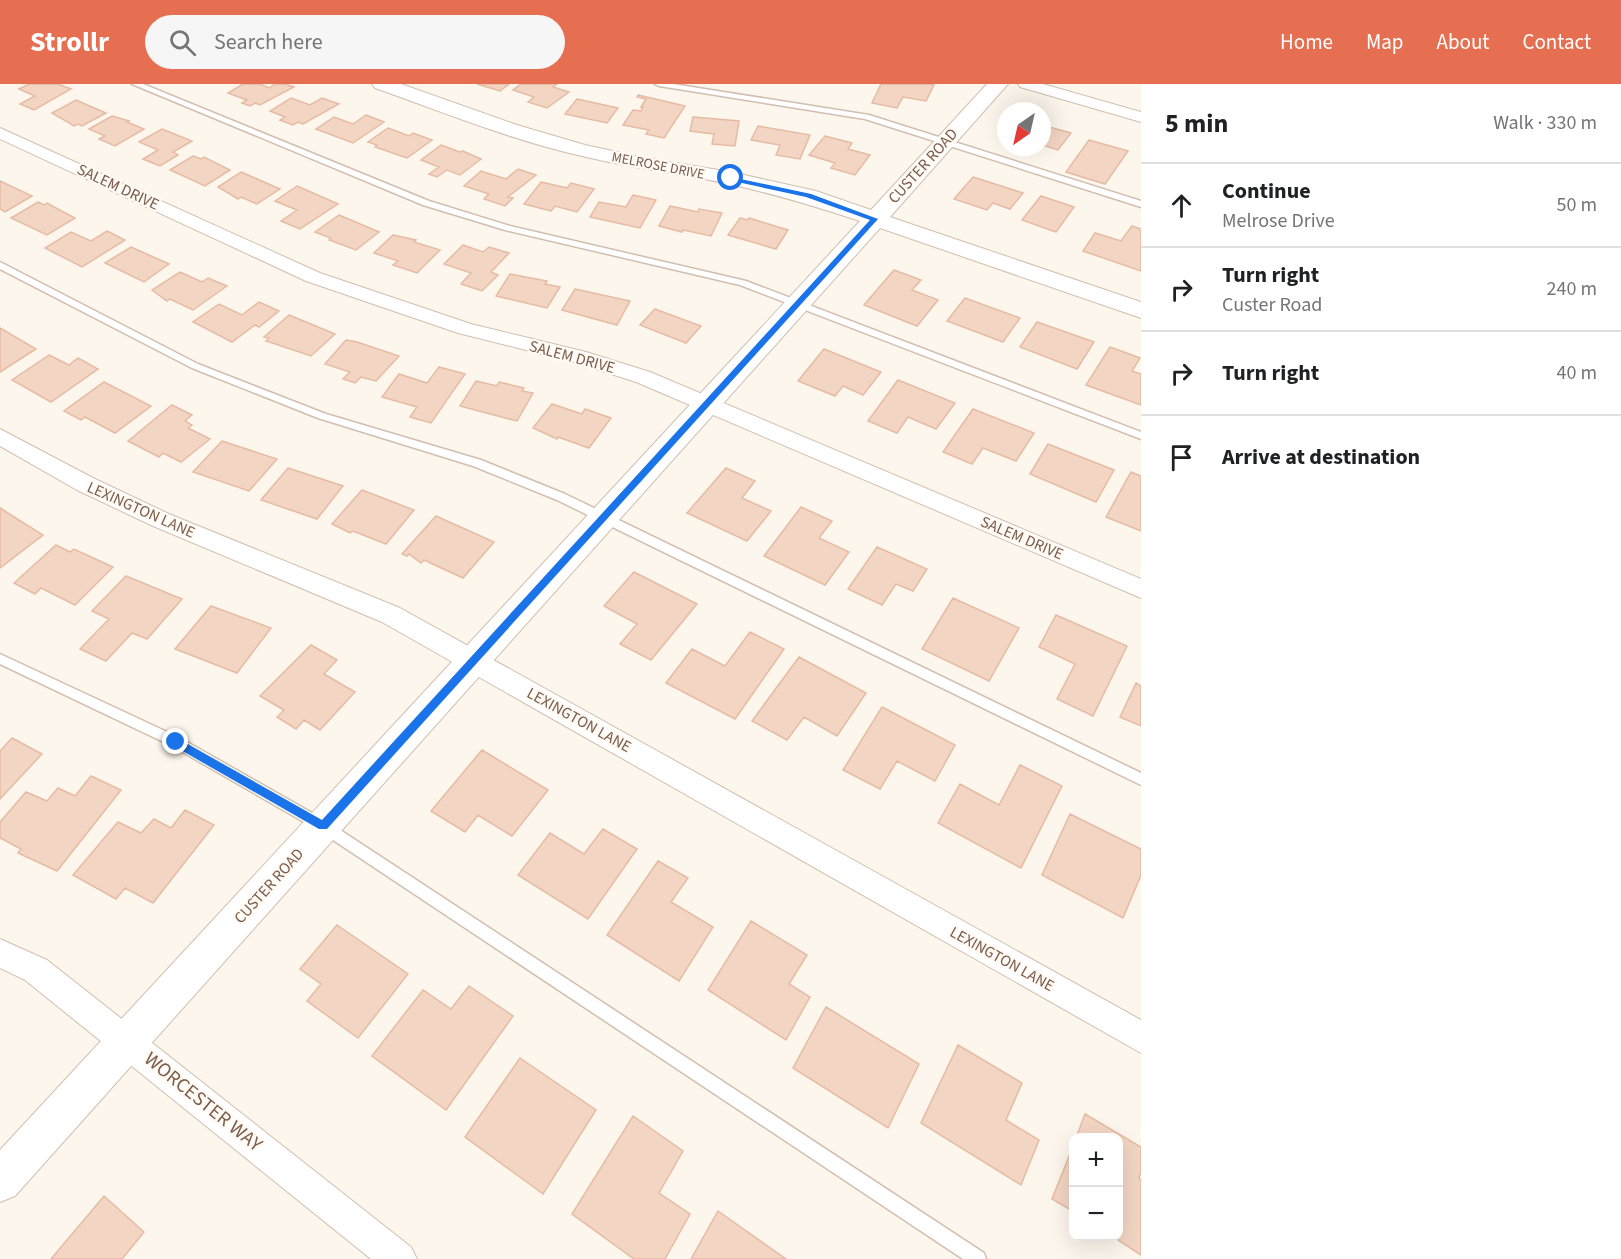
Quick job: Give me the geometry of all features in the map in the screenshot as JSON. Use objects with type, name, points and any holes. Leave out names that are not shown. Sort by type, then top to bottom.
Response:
[{"type":"street","name":"MELROSE DRIVE","points":[[382,84],[510,129],[581,150],[769,186],[808,196],[1141,310]]},
{"type":"street","name":"CUSTER ROAD","points":[[0,1181],[998,84]]},
{"type":"street","points":[[1026,84],[1141,117]]},
{"type":"street","name":"SALEM DRIVE","points":[[0,133],[313,278],[465,329],[579,357],[643,377],[708,402],[1141,589]]},
{"type":"street","name":"LEXINGTON LANE","points":[[0,436],[85,484],[161,520],[391,615],[1141,1037]]},
{"type":"street","name":"WORCESTER WAY","points":[[0,953],[36,970],[399,1259]]},
{"type":"lane","points":[[136,84],[426,202],[508,228],[743,283],[1141,436]]},
{"type":"lane","points":[[659,84],[866,117],[1141,204]]},
{"type":"lane","points":[[0,265],[195,366],[322,416],[477,463],[561,497],[1141,779]]},
{"type":"lane","points":[[0,659],[176,742],[323,826],[978,1259]]},
{"type":"building","points":[[29,84],[58,84],[71,89],[34,110],[20,104],[35,96],[19,89]]},
{"type":"building","points":[[243,84],[260,84],[269,88],[275,84],[285,84],[294,87],[260,105],[255,103],[250,106],[242,103],[247,100],[228,93]]},
{"type":"building","points":[[477,84],[509,84],[500,91]]},
{"type":"building","points":[[521,84],[557,84],[553,87],[569,92],[547,108],[528,102],[534,97],[513,90]]},
{"type":"building","points":[[881,84],[934,85],[926,101],[903,97],[897,108],[872,103]]},
{"type":"building","points":[[638,95],[685,106],[664,138],[646,134],[649,130],[623,125],[633,110],[641,111],[643,107],[641,107],[646,99],[637,97]]},
{"type":"building","points":[[291,98],[310,105],[322,98],[339,104],[303,124],[298,122],[293,125],[280,120],[285,117],[270,111]]},
{"type":"building","points":[[577,99],[618,108],[607,123],[565,114]]},
{"type":"building","points":[[76,100],[106,113],[82,126],[78,124],[74,126],[52,113]]},
{"type":"building","points":[[366,115],[384,122],[353,143],[316,129],[334,117],[353,124]]},
{"type":"building","points":[[112,116],[144,129],[115,146],[99,139],[105,136],[89,129]]},
{"type":"building","points":[[693,117],[739,121],[735,146],[712,144],[714,134],[690,131]]},
{"type":"building","points":[[758,126],[810,135],[800,159],[776,155],[780,145],[751,140]]},
{"type":"building","points":[[1051,127],[1071,133],[1058,150],[1051,148]]},
{"type":"building","points":[[388,128],[409,136],[413,133],[432,140],[407,158],[375,147],[377,145],[368,142]]},
{"type":"building","points":[[162,129],[192,141],[173,152],[178,155],[160,166],[143,159],[158,150],[139,142]]},
{"type":"building","points":[[825,136],[852,143],[848,149],[870,155],[855,175],[831,168],[835,163],[809,155]]},
{"type":"building","points":[[1089,140],[1128,151],[1105,184],[1066,172]]},
{"type":"building","points":[[441,145],[481,159],[460,175],[447,170],[437,177],[429,174],[439,167],[421,160]]},
{"type":"building","points":[[193,156],[201,159],[204,157],[230,170],[205,186],[170,170]]},
{"type":"building","points":[[518,169],[536,175],[508,197],[513,198],[505,206],[484,199],[489,194],[464,186],[481,171],[506,179]]},
{"type":"building","points":[[241,172],[280,189],[257,204],[241,197],[238,199],[218,187]]},
{"type":"building","points":[[973,177],[1023,193],[1010,209],[993,203],[987,210],[954,199]]},
{"type":"building","points":[[0,181],[32,196],[5,212],[0,209]]},
{"type":"building","points":[[541,182],[567,188],[571,183],[594,189],[577,212],[555,206],[551,211],[524,204]]},
{"type":"building","points":[[297,186],[338,204],[300,229],[281,221],[297,210],[275,201]]},
{"type":"building","points":[[633,195],[656,200],[640,228],[590,217],[599,202],[626,207]]},
{"type":"building","points":[[1041,196],[1074,207],[1056,232],[1022,220]]},
{"type":"building","points":[[38,202],[44,205],[47,203],[75,218],[47,235],[11,218]]},
{"type":"building","points":[[670,206],[698,212],[699,209],[722,213],[711,236],[659,226]]},
{"type":"building","points":[[339,215],[379,232],[356,250],[315,232]]},
{"type":"building","points":[[740,218],[748,220],[749,218],[788,230],[776,249],[728,235]]},
{"type":"building","points":[[1132,226],[1141,229],[1141,271],[1083,251],[1095,233],[1121,241]]},
{"type":"building","points":[[107,231],[125,240],[82,267],[45,248],[71,232],[91,241]]},
{"type":"building","points":[[393,235],[416,240],[414,242],[440,250],[417,273],[393,265],[398,261],[374,253]]},
{"type":"building","points":[[463,245],[483,252],[489,247],[509,253],[491,272],[498,275],[482,291],[461,284],[471,273],[444,264]]},
{"type":"building","points":[[131,247],[169,264],[144,282],[105,263]]},
{"type":"building","points":[[894,270],[921,280],[912,290],[938,300],[917,326],[864,305]]},
{"type":"building","points":[[180,272],[202,282],[208,278],[227,286],[193,310],[170,299],[167,301],[152,290]]},
{"type":"building","points":[[510,274],[547,281],[545,284],[560,287],[547,308],[496,296]]},
{"type":"building","points":[[575,289],[630,301],[617,325],[562,310]]},
{"type":"building","points":[[965,298],[1020,318],[1003,342],[947,321]]},
{"type":"building","points":[[259,302],[279,311],[259,327],[255,325],[232,342],[193,322],[219,304],[242,315]]},
{"type":"building","points":[[655,309],[701,326],[686,343],[640,325]]},
{"type":"building","points":[[289,315],[335,334],[311,356],[266,341],[269,338],[264,337]]},
{"type":"building","points":[[1037,322],[1094,342],[1077,369],[1020,347]]},
{"type":"building","points":[[0,328],[36,349],[0,372]]},
{"type":"building","points":[[346,340],[399,356],[376,381],[361,377],[355,383],[343,379],[350,372],[325,364]]},
{"type":"building","points":[[1110,347],[1140,358],[1132,371],[1141,374],[1141,405],[1086,385]]},
{"type":"building","points":[[824,349],[881,372],[863,395],[843,386],[835,396],[798,381]]},
{"type":"building","points":[[49,355],[69,365],[78,358],[98,369],[51,402],[12,380]]},
{"type":"building","points":[[439,367],[465,374],[431,423],[410,417],[417,407],[382,397],[399,374],[427,383]]},
{"type":"building","points":[[898,380],[955,403],[936,429],[908,417],[897,433],[868,421]]},
{"type":"building","points":[[476,381],[497,386],[499,382],[524,388],[522,391],[533,393],[517,421],[460,406]]},
{"type":"building","points":[[104,382],[151,406],[115,433],[85,417],[81,420],[64,411]]},
{"type":"building","points":[[552,404],[582,414],[585,409],[611,418],[589,448],[558,437],[557,439],[533,428]]},
{"type":"building","points":[[172,405],[192,415],[185,421],[192,425],[188,428],[210,439],[181,462],[163,453],[159,457],[128,441]]},
{"type":"building","points":[[973,409],[1034,433],[1016,461],[983,448],[972,464],[943,452]]},
{"type":"building","points":[[222,441],[277,459],[249,491],[193,472]]},
{"type":"building","points":[[1048,444],[1114,470],[1096,502],[1030,474]]},
{"type":"building","points":[[288,468],[343,486],[317,519],[261,500]]},
{"type":"building","points":[[726,468],[755,481],[742,498],[771,511],[747,541],[687,513]]},
{"type":"building","points":[[1131,472],[1141,476],[1141,531],[1106,517]]},
{"type":"building","points":[[362,490],[414,510],[386,544],[353,531],[350,533],[332,524]]},
{"type":"building","points":[[801,507],[832,521],[819,538],[849,552],[825,585],[764,556]]},
{"type":"building","points":[[0,508],[43,535],[0,568]]},
{"type":"building","points":[[436,516],[494,542],[463,578],[424,560],[421,563],[409,554],[407,556],[402,554]]},
{"type":"building","points":[[56,545],[70,552],[74,549],[113,567],[75,605],[41,588],[35,594],[14,583]]},
{"type":"building","points":[[877,547],[927,569],[913,591],[896,584],[882,605],[848,589]]},
{"type":"building","points":[[634,572],[697,604],[651,660],[620,644],[637,624],[604,606]]},
{"type":"building","points":[[126,576],[182,599],[147,639],[132,633],[106,661],[80,649],[109,619],[92,611]]},
{"type":"building","points":[[953,598],[1019,628],[989,681],[922,649]]},
{"type":"building","points":[[211,606],[271,628],[237,673],[175,649]]},
{"type":"building","points":[[1056,615],[1127,646],[1093,716],[1057,699],[1075,664],[1039,647]]},
{"type":"building","points":[[750,632],[784,649],[735,719],[666,683],[692,649],[725,666]]},
{"type":"building","points":[[311,645],[337,660],[324,674],[355,692],[320,730],[304,720],[296,729],[277,717],[284,710],[260,696]]},
{"type":"building","points":[[799,657],[866,693],[837,736],[804,717],[787,740],[752,721]]},
{"type":"building","points":[[1136,683],[1141,686],[1141,726],[1120,717]]},
{"type":"building","points":[[882,707],[955,745],[935,781],[897,761],[880,789],[843,770]]},
{"type":"building","points":[[12,738],[42,754],[0,799],[0,751]]},
{"type":"building","points":[[482,750],[548,790],[512,836],[478,815],[465,832],[431,811]]},
{"type":"building","points":[[1020,765],[1062,786],[1021,868],[938,823],[960,784],[999,805]]},
{"type":"building","points":[[91,776],[121,790],[57,871],[18,853],[21,849],[0,838],[0,822],[26,792],[47,801],[58,788],[75,796]]},
{"type":"building","points":[[185,810],[214,825],[153,903],[125,888],[116,899],[73,875],[118,822],[141,833],[154,819],[171,828]]},
{"type":"building","points":[[1070,814],[1141,849],[1141,875],[1123,918],[1042,875]]},
{"type":"building","points":[[603,829],[637,849],[588,919],[518,875],[550,833],[584,854]]},
{"type":"building","points":[[658,861],[688,878],[671,902],[713,927],[679,981],[607,935]]},
{"type":"building","points":[[751,921],[807,955],[789,984],[810,997],[786,1040],[708,990]]},
{"type":"building","points":[[337,925],[408,974],[358,1038],[307,1001],[321,984],[300,969]]},
{"type":"building","points":[[469,986],[513,1016],[446,1110],[372,1056],[423,990],[451,1009]]},
{"type":"building","points":[[826,1007],[919,1064],[888,1128],[793,1068]]},
{"type":"building","points":[[958,1045],[1022,1083],[1006,1120],[1039,1140],[1021,1185],[921,1123]]},
{"type":"building","points":[[520,1058],[596,1110],[543,1194],[465,1137]]},
{"type":"building","points":[[1085,1114],[1117,1133],[1078,1133]]},
{"type":"building","points":[[633,1116],[683,1151],[659,1193],[690,1214],[665,1259],[634,1259],[572,1214]]},
{"type":"building","points":[[1123,1136],[1141,1147],[1139,1178],[1141,1180],[1141,1255],[1120,1241],[1123,1241]]},
{"type":"building","points":[[1069,1156],[1069,1209],[1052,1199]]},
{"type":"building","points":[[104,1196],[144,1232],[122,1259],[51,1259]]},
{"type":"building","points":[[718,1211],[786,1259],[691,1259]]},
{"type":"route","points":[[176,742],[323,826],[875,219],[808,196],[731,178]]}]
